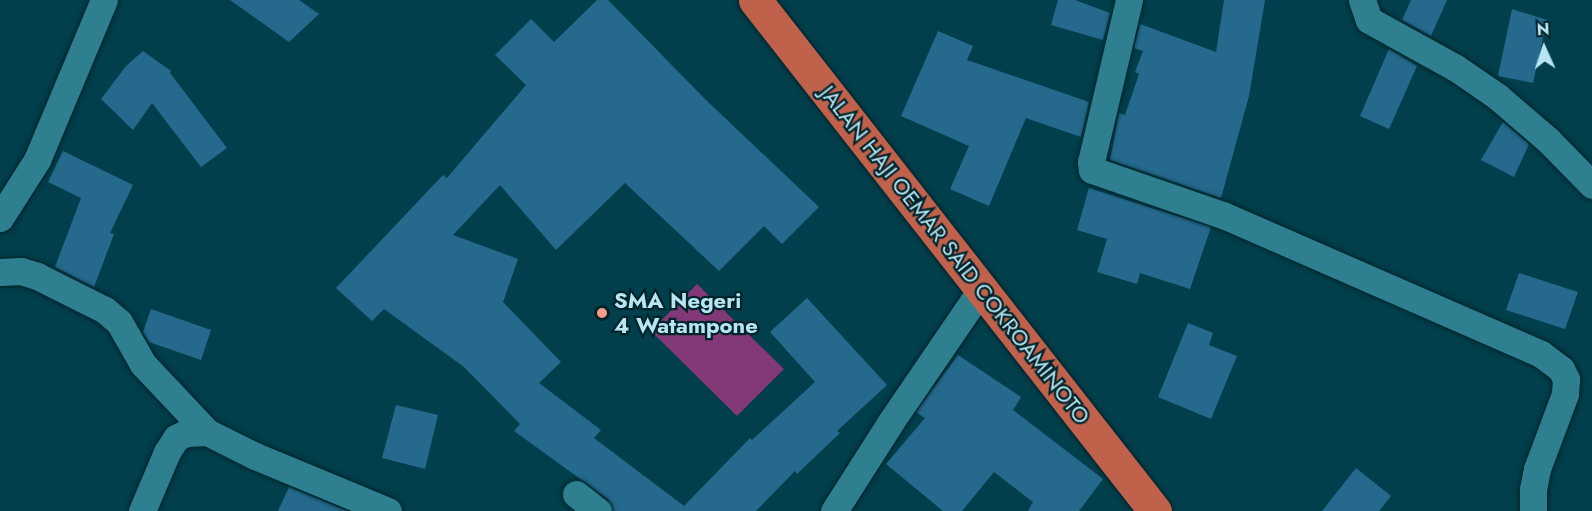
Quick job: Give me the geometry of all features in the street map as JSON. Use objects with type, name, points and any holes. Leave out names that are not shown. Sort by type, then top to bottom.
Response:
[{"type":"highway","name":"JALAN HAJI OEMAR SAID COKROAMINOTO","points":[[755,0],[1155,511]]},
{"type":"street","points":[[0,218],[37,160],[104,0]]},
{"type":"street","points":[[1129,0],[1091,162],[1092,170],[1223,215],[1541,354],[1561,369],[1566,379],[1565,394],[1537,469],[1533,489],[1533,511]]},
{"type":"street","points":[[1362,0],[1369,20],[1456,68],[1498,97],[1548,140],[1592,185]]},
{"type":"street","points":[[0,272],[21,271],[38,276],[105,310],[119,322],[143,364],[207,432],[255,456],[388,511]]},
{"type":"street","points":[[834,511],[890,423],[982,288]]},
{"type":"street","points":[[142,511],[167,452],[176,438],[186,433],[207,432]]},
{"type":"street","points":[[576,494],[598,511]]},
{"type":"shaded area","points":[[697,284],[784,369],[737,416],[651,331]]},
{"type":"building","points":[[230,0],[299,0],[319,14],[289,42]]},
{"type":"building","points":[[597,0],[608,0],[705,99],[819,207],[782,244],[764,226],[719,271],[625,183],[556,250],[500,185],[453,235],[518,259],[503,302],[561,362],[539,383],[601,430],[594,438],[684,506],[750,438],[752,440],[815,382],[770,332],[807,298],[887,385],[837,431],[840,433],[797,474],[795,471],[756,511],[613,511],[608,499],[514,431],[520,424],[464,367],[384,309],[372,321],[336,288],[443,175],[447,178],[526,85],[495,55],[531,19],[554,42]]},
{"type":"building","points":[[1058,0],[1075,0],[1110,13],[1103,40],[1051,25]]},
{"type":"building","points":[[1224,0],[1265,0],[1249,96],[1221,198],[1110,160],[1119,113],[1125,115],[1139,74],[1135,72],[1143,51],[1134,48],[1140,24],[1216,52]]},
{"type":"building","points":[[1411,0],[1447,0],[1431,36],[1402,20]]},
{"type":"building","points":[[1512,9],[1547,20],[1533,83],[1498,76]]},
{"type":"building","points":[[938,31],[973,46],[967,60],[1089,102],[1081,137],[1026,118],[989,206],[950,189],[969,146],[901,116]]},
{"type":"building","points":[[1389,49],[1417,66],[1389,129],[1360,116]]},
{"type":"building","points":[[143,51],[171,71],[170,73],[227,148],[201,167],[152,103],[133,130],[101,99],[126,66]]},
{"type":"building","points":[[1503,122],[1529,144],[1514,177],[1481,160]]},
{"type":"building","points":[[63,151],[133,185],[110,233],[114,234],[94,287],[55,267],[81,198],[48,182]]},
{"type":"building","points":[[1089,188],[1211,227],[1190,289],[1140,273],[1137,284],[1097,272],[1107,239],[1077,230]]},
{"type":"building","points":[[1519,273],[1578,292],[1565,329],[1506,310]]},
{"type":"building","points":[[151,309],[211,330],[201,360],[149,342],[143,332]]},
{"type":"building","points":[[1188,323],[1213,333],[1209,345],[1237,356],[1211,419],[1158,397]]},
{"type":"building","points":[[958,355],[1021,397],[1013,410],[1103,479],[1079,511],[1028,511],[1033,502],[994,472],[962,511],[943,511],[886,464],[925,418],[916,412]]},
{"type":"building","points":[[396,405],[438,415],[425,469],[382,458]]},
{"type":"building","points":[[1356,468],[1391,496],[1379,511],[1322,511]]},
{"type":"building","points":[[289,487],[347,511],[278,511]]},
{"type":"place","name":"SMA Negeri 4 Watampone","points":[[602,313]]}]
